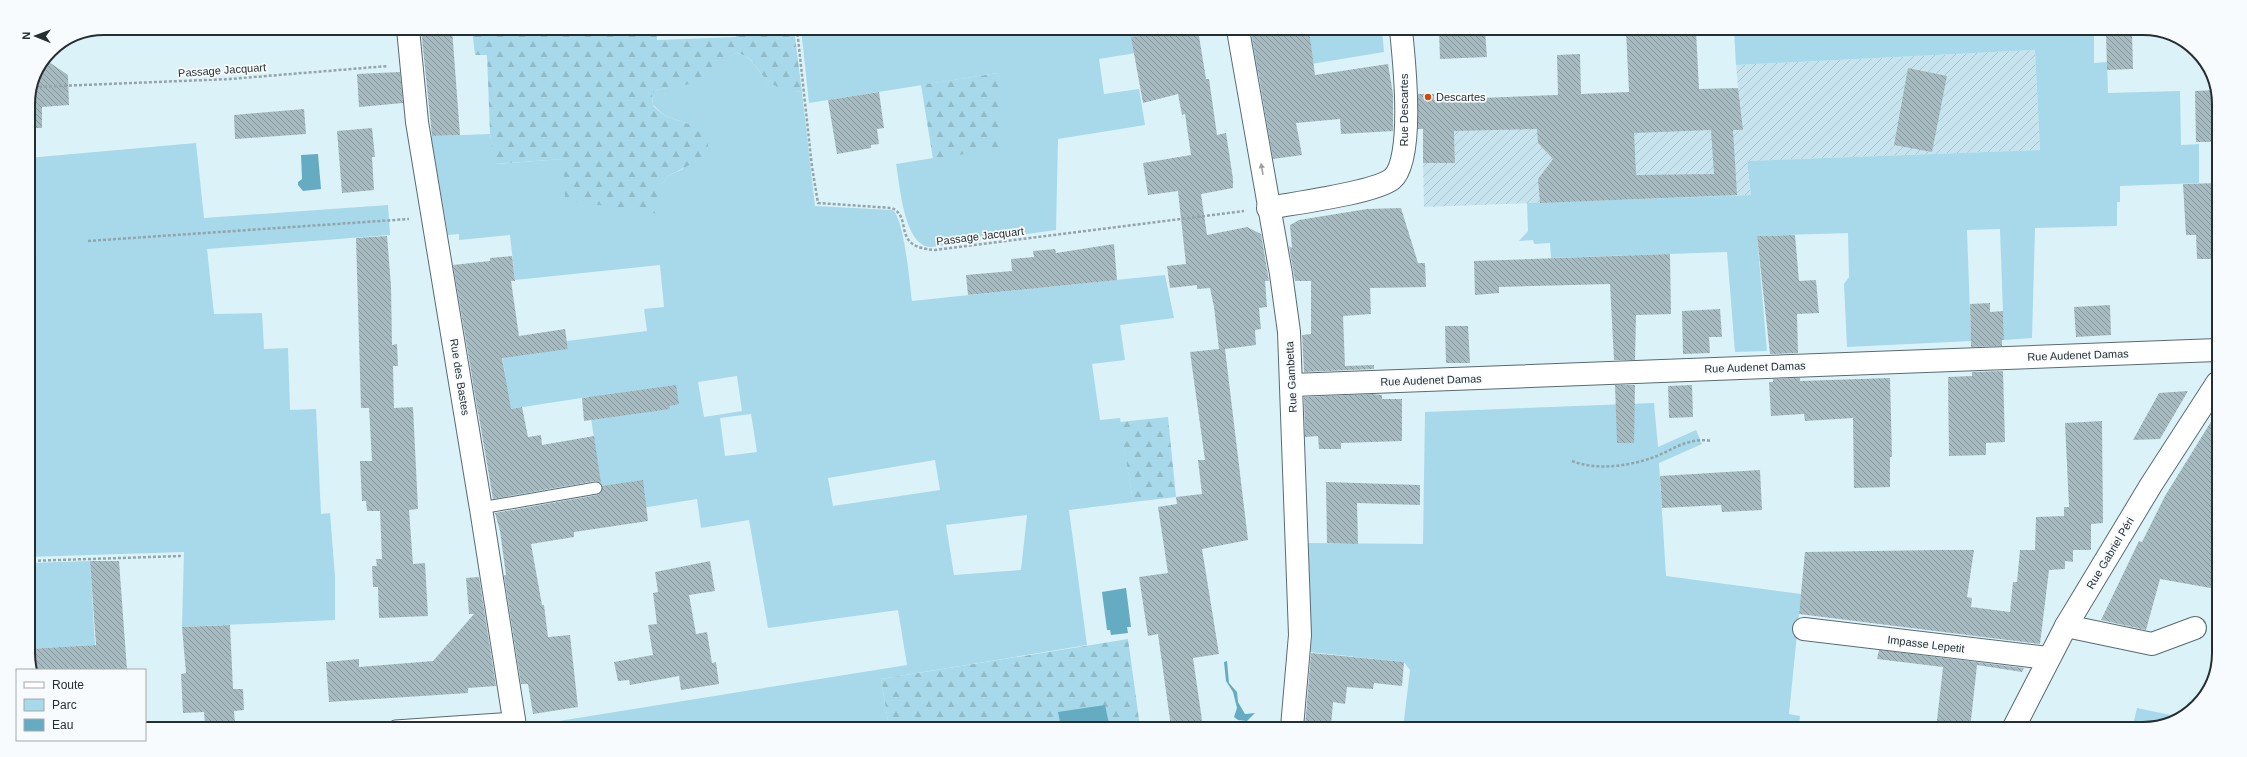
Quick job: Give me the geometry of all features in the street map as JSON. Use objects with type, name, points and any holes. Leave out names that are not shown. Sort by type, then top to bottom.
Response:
[{"type":"street","name":"Rue des Bastes","points":[[408,35],[416,122],[481,508],[514,722]]},
{"type":"street","name":"Rue Gambetta","points":[[1239,35],[1268,208],[1281,274],[1289,332],[1300,636],[1292,722]]},
{"type":"street","name":"Rue Descartes","points":[[1268,208],[1369,188],[1392,179],[1398,172],[1405,149],[1406,96],[1401,35]]},
{"type":"street","name":"Rue Audenet Damas","points":[[1292,385],[2212,350]]},
{"type":"street","name":"Rue Gabriel Péri","points":[[2016,722],[2048,658],[2066,626],[2151,485],[2212,391]]},
{"type":"street","points":[[2066,626],[2152,644],[2195,628]]},
{"type":"street","name":"Impasse Lepetit","points":[[1804,629],[2048,658]]},
{"type":"lane","points":[[481,508],[596,488]]},
{"type":"path","name":"Passage Jacquart","points":[[798,35],[812,167],[818,203],[892,208],[898,214],[906,237],[918,248],[935,250],[1268,208]]},
{"type":"path","name":"Passage Jacquart","points":[[37,87],[230,79],[411,65]]},
{"type":"path","points":[[88,241],[433,217]]},
{"type":"path","points":[[1572,461],[1582,465],[1596,466],[1635,462],[1691,441],[1712,440]]},
{"type":"path","points":[[35,561],[181,556]]},
{"type":"shaded area","points":[[2035,50],[2040,150],[1747,161],[1751,195],[1424,207],[1423,163],[1455,163],[1453,99],[1738,88],[1736,65]]},
{"type":"green space","points":[[473,35],[657,35],[657,40],[736,37],[736,35],[795,35],[802,92],[777,87],[764,77],[749,58],[736,53],[711,74],[701,80],[685,85],[657,90],[652,94],[653,106],[665,116],[692,125],[707,134],[708,146],[701,159],[668,176],[662,184],[659,214],[565,200],[563,159],[494,164],[490,134],[487,55],[475,55]]},
{"type":"green space","points":[[802,35],[1139,35],[1142,52],[1099,59],[1104,94],[1139,89],[1145,125],[1058,139],[1056,230],[931,247],[922,244],[915,237],[909,226],[902,199],[896,164],[1002,147],[998,73],[809,103]]},
{"type":"green space","points":[[1262,35],[1382,35],[1384,52],[1257,73],[1251,37]]},
{"type":"green space","points":[[1734,35],[2094,35],[2094,63],[2107,62],[2108,93],[2180,91],[2181,145],[2199,144],[2199,183],[2120,186],[2120,202],[2117,202],[2117,226],[2035,228],[2032,338],[2004,340],[2000,229],[1967,230],[1971,341],[1847,347],[1844,284],[1849,277],[1848,233],[1757,236],[1767,351],[1735,352],[1727,252],[1551,258],[1550,243],[1534,244],[1533,240],[1519,241],[1528,231],[1527,203],[1751,195],[1747,161],[2040,150],[2035,50],[1736,65]]},
{"type":"green space","points":[[736,53],[741,54],[746,56],[771,83],[786,89],[802,92],[815,206],[892,210],[900,224],[903,237],[912,301],[1165,275],[1174,318],[1120,325],[1125,360],[1092,364],[1100,420],[1120,418],[1133,502],[1069,510],[1087,645],[881,679],[888,722],[553,722],[907,665],[898,610],[768,628],[749,520],[701,528],[697,499],[605,514],[588,397],[478,414],[472,379],[505,373],[501,350],[568,349],[567,341],[647,331],[644,309],[664,307],[660,265],[515,280],[510,235],[459,240],[459,234],[448,235],[431,136],[490,134],[495,164],[563,159],[662,184],[668,176],[683,169],[692,125],[665,116],[653,105],[652,94],[657,90],[681,85],[715,70],[726,59]],"holes":[[[737,376],[742,411],[704,417],[698,382]],[[751,414],[757,452],[725,456],[720,418]],[[935,460],[940,490],[833,506],[828,478]],[[1027,515],[1021,570],[954,575],[946,525]]]},
{"type":"green space","points":[[998,73],[1003,109],[1002,148],[933,159],[921,85]]},
{"type":"green space","points":[[196,143],[204,218],[388,205],[390,235],[207,249],[214,314],[262,313],[264,349],[288,348],[290,410],[316,409],[321,514],[330,513],[335,577],[335,620],[182,627],[184,552],[35,557],[35,157]]},
{"type":"green space","points":[[1654,403],[1658,447],[1696,430],[1702,444],[1659,463],[1666,576],[1801,594],[1789,714],[1800,716],[1800,722],[1404,722],[1410,670],[1404,662],[1310,652],[1312,638],[1309,637],[1307,543],[1423,544],[1425,412]]},
{"type":"green space","points":[[1168,417],[1176,497],[1133,502],[1120,422]]},
{"type":"green space","points":[[90,561],[95,645],[35,649],[35,563]]},
{"type":"green space","points":[[1128,639],[1139,722],[888,722],[881,679]]},
{"type":"green space","points":[[2137,708],[2172,715],[2157,721],[2134,722]]},
{"type":"water","points":[[318,154],[321,189],[303,191],[298,185],[298,182],[302,179],[301,155]]},
{"type":"water","points":[[1126,588],[1131,627],[1127,627],[1128,633],[1111,635],[1110,630],[1107,630],[1102,592]]},
{"type":"water","points":[[1227,661],[1229,683],[1237,692],[1238,702],[1245,714],[1255,713],[1247,721],[1238,720],[1234,717],[1237,708],[1233,692],[1226,681],[1224,662]]},
{"type":"water","points":[[1105,705],[1109,722],[1060,722],[1058,712]]},
{"type":"building","points":[[422,35],[452,35],[460,135],[432,136]]},
{"type":"building","points":[[1150,35],[1199,35],[1206,79],[1209,79],[1217,135],[1226,133],[1233,179],[1233,188],[1201,194],[1207,235],[1247,227],[1261,234],[1269,281],[1265,281],[1267,307],[1259,308],[1261,329],[1255,330],[1256,345],[1225,349],[1248,540],[1202,549],[1219,654],[1193,658],[1202,722],[1170,722],[1158,634],[1148,636],[1139,577],[1168,573],[1158,507],[1177,504],[1176,497],[1202,494],[1198,460],[1205,460],[1190,352],[1219,349],[1210,288],[1197,289],[1197,285],[1170,288],[1167,266],[1186,264],[1178,191],[1148,195],[1143,163],[1191,155],[1185,114],[1182,115],[1178,94],[1143,103],[1131,37]]},
{"type":"building","points":[[1252,35],[1310,35],[1315,75],[1388,64],[1393,94],[1393,131],[1341,134],[1340,119],[1296,123],[1302,155],[1273,159]]},
{"type":"building","points":[[1439,35],[1485,35],[1487,57],[1440,59]]},
{"type":"building","points":[[1626,35],[1696,35],[1699,89],[1738,88],[1743,130],[1733,130],[1737,195],[1540,203],[1538,179],[1553,159],[1538,143],[1537,129],[1454,131],[1455,163],[1423,163],[1423,129],[1418,129],[1418,94],[1434,94],[1434,100],[1558,95],[1557,55],[1580,54],[1581,94],[1629,92]],"holes":[[[1711,130],[1714,174],[1636,175],[1634,133]]]},
{"type":"building","points":[[2106,35],[2132,35],[2133,69],[2107,70]]},
{"type":"building","points":[[50,62],[68,75],[69,105],[42,107],[42,128],[35,128],[36,90],[40,77]]},
{"type":"building","points":[[1908,68],[1947,76],[1932,152],[1894,145]]},
{"type":"building","points":[[400,72],[403,103],[359,107],[357,74]]},
{"type":"building","points":[[2211,90],[2212,142],[2196,142],[2195,91]]},
{"type":"building","points":[[879,92],[884,128],[877,129],[879,144],[871,145],[871,148],[837,154],[828,100]]},
{"type":"building","points":[[304,109],[306,134],[235,139],[234,115]]},
{"type":"building","points":[[372,128],[375,157],[372,157],[374,190],[342,193],[337,131]]},
{"type":"building","points":[[2212,183],[2212,259],[2197,259],[2196,235],[2186,235],[2183,184]]},
{"type":"building","points":[[1401,208],[1418,263],[1425,263],[1426,287],[1370,288],[1371,314],[1343,316],[1345,366],[1374,365],[1374,369],[1304,372],[1302,335],[1311,334],[1311,281],[1295,281],[1289,246],[1292,248],[1290,225],[1299,220],[1367,209]]},
{"type":"building","points":[[1795,235],[1799,281],[1816,280],[1819,313],[1797,314],[1798,353],[1770,354],[1757,236]]},
{"type":"building","points":[[387,236],[391,286],[392,345],[397,344],[398,366],[393,366],[394,408],[413,407],[418,509],[409,510],[413,564],[425,563],[428,616],[379,618],[378,587],[373,587],[372,566],[377,566],[376,559],[382,559],[380,511],[367,511],[366,501],[362,501],[360,461],[372,461],[369,408],[361,408],[356,238]]},
{"type":"building","points":[[1114,244],[1117,280],[968,295],[966,275],[1012,271],[1011,259],[1034,257],[1033,251],[1055,249],[1056,253]]},
{"type":"building","points":[[1670,254],[1671,314],[1636,315],[1635,360],[1614,360],[1610,284],[1499,287],[1499,293],[1475,295],[1474,261]]},
{"type":"building","points":[[512,256],[515,281],[511,281],[519,336],[565,329],[568,349],[502,358],[511,409],[522,407],[528,437],[541,435],[542,445],[594,436],[601,483],[595,481],[493,499],[453,265],[490,261],[490,258]]},
{"type":"building","points":[[1990,303],[1990,312],[2003,311],[2004,340],[2002,340],[2002,346],[1971,347],[1970,304]]},
{"type":"building","points":[[2110,305],[2111,335],[2076,337],[2074,307]]},
{"type":"building","points":[[1720,309],[1722,337],[1709,337],[1710,353],[1683,354],[1682,311]]},
{"type":"building","points":[[1445,326],[1468,326],[1470,363],[1446,363]]},
{"type":"building","points":[[2003,371],[2005,442],[1986,443],[1986,455],[1949,456],[1948,377],[1972,376],[1972,372]]},
{"type":"building","points":[[1800,378],[1800,381],[1890,378],[1892,457],[1890,457],[1890,487],[1854,488],[1853,418],[1805,421],[1804,414],[1771,416],[1769,382],[1773,382],[1773,379]]},
{"type":"building","points":[[676,385],[679,404],[669,406],[670,409],[584,421],[582,398]]},
{"type":"building","points":[[1615,385],[1635,385],[1634,443],[1617,443]]},
{"type":"building","points":[[1692,385],[1693,417],[1669,418],[1668,386]]},
{"type":"building","points":[[2188,391],[2160,439],[2133,440],[2159,393]]},
{"type":"building","points":[[1373,394],[1382,395],[1382,399],[1402,399],[1402,441],[1341,443],[1341,449],[1319,449],[1318,436],[1305,437],[1304,397]]},
{"type":"building","points":[[2212,420],[2212,588],[2160,579],[2146,630],[2101,620],[2139,541],[2142,542],[2165,496]]},
{"type":"building","points":[[2102,421],[2103,523],[2091,524],[2091,550],[2073,550],[2073,562],[2065,561],[2065,569],[2049,570],[2040,644],[1799,614],[1805,552],[1938,550],[1974,550],[1967,597],[1972,598],[1971,607],[2010,612],[2013,582],[2017,582],[2020,550],[2035,550],[2036,517],[2064,516],[2064,507],[2069,507],[2065,423]]},
{"type":"building","points":[[1760,470],[1762,510],[1722,512],[1721,505],[1662,508],[1660,476]]},
{"type":"building","points":[[643,480],[648,521],[574,532],[574,537],[531,544],[542,605],[544,605],[548,637],[570,635],[578,707],[533,714],[528,684],[521,684],[504,575],[506,575],[500,531],[495,513],[597,495],[602,491],[602,486]]},
{"type":"building","points":[[1326,482],[1420,485],[1420,505],[1357,503],[1358,544],[1327,543]]},
{"type":"building","points":[[90,561],[119,561],[127,669],[37,669],[35,649],[96,645]]},
{"type":"building","points":[[710,561],[715,591],[689,595],[696,634],[707,632],[712,663],[716,662],[719,684],[681,690],[679,676],[630,685],[629,680],[618,681],[614,662],[653,655],[648,625],[657,624],[653,593],[658,592],[655,572]]},
{"type":"building","points":[[479,577],[496,686],[468,688],[468,693],[329,702],[326,662],[359,659],[359,667],[433,661],[474,614],[469,614],[466,578]]},
{"type":"building","points":[[230,625],[233,689],[243,689],[244,710],[234,711],[235,722],[205,722],[204,712],[183,713],[181,674],[186,673],[182,627]]},
{"type":"building","points":[[1879,650],[2024,668],[2022,672],[1977,665],[1971,722],[1937,722],[1943,667],[1877,659]]},
{"type":"building","points":[[1311,653],[1404,662],[1402,686],[1374,683],[1373,689],[1347,687],[1345,704],[1333,702],[1331,722],[1305,722]]},
{"type":"place","name":"Descartes","points":[[1428,97]]}]
